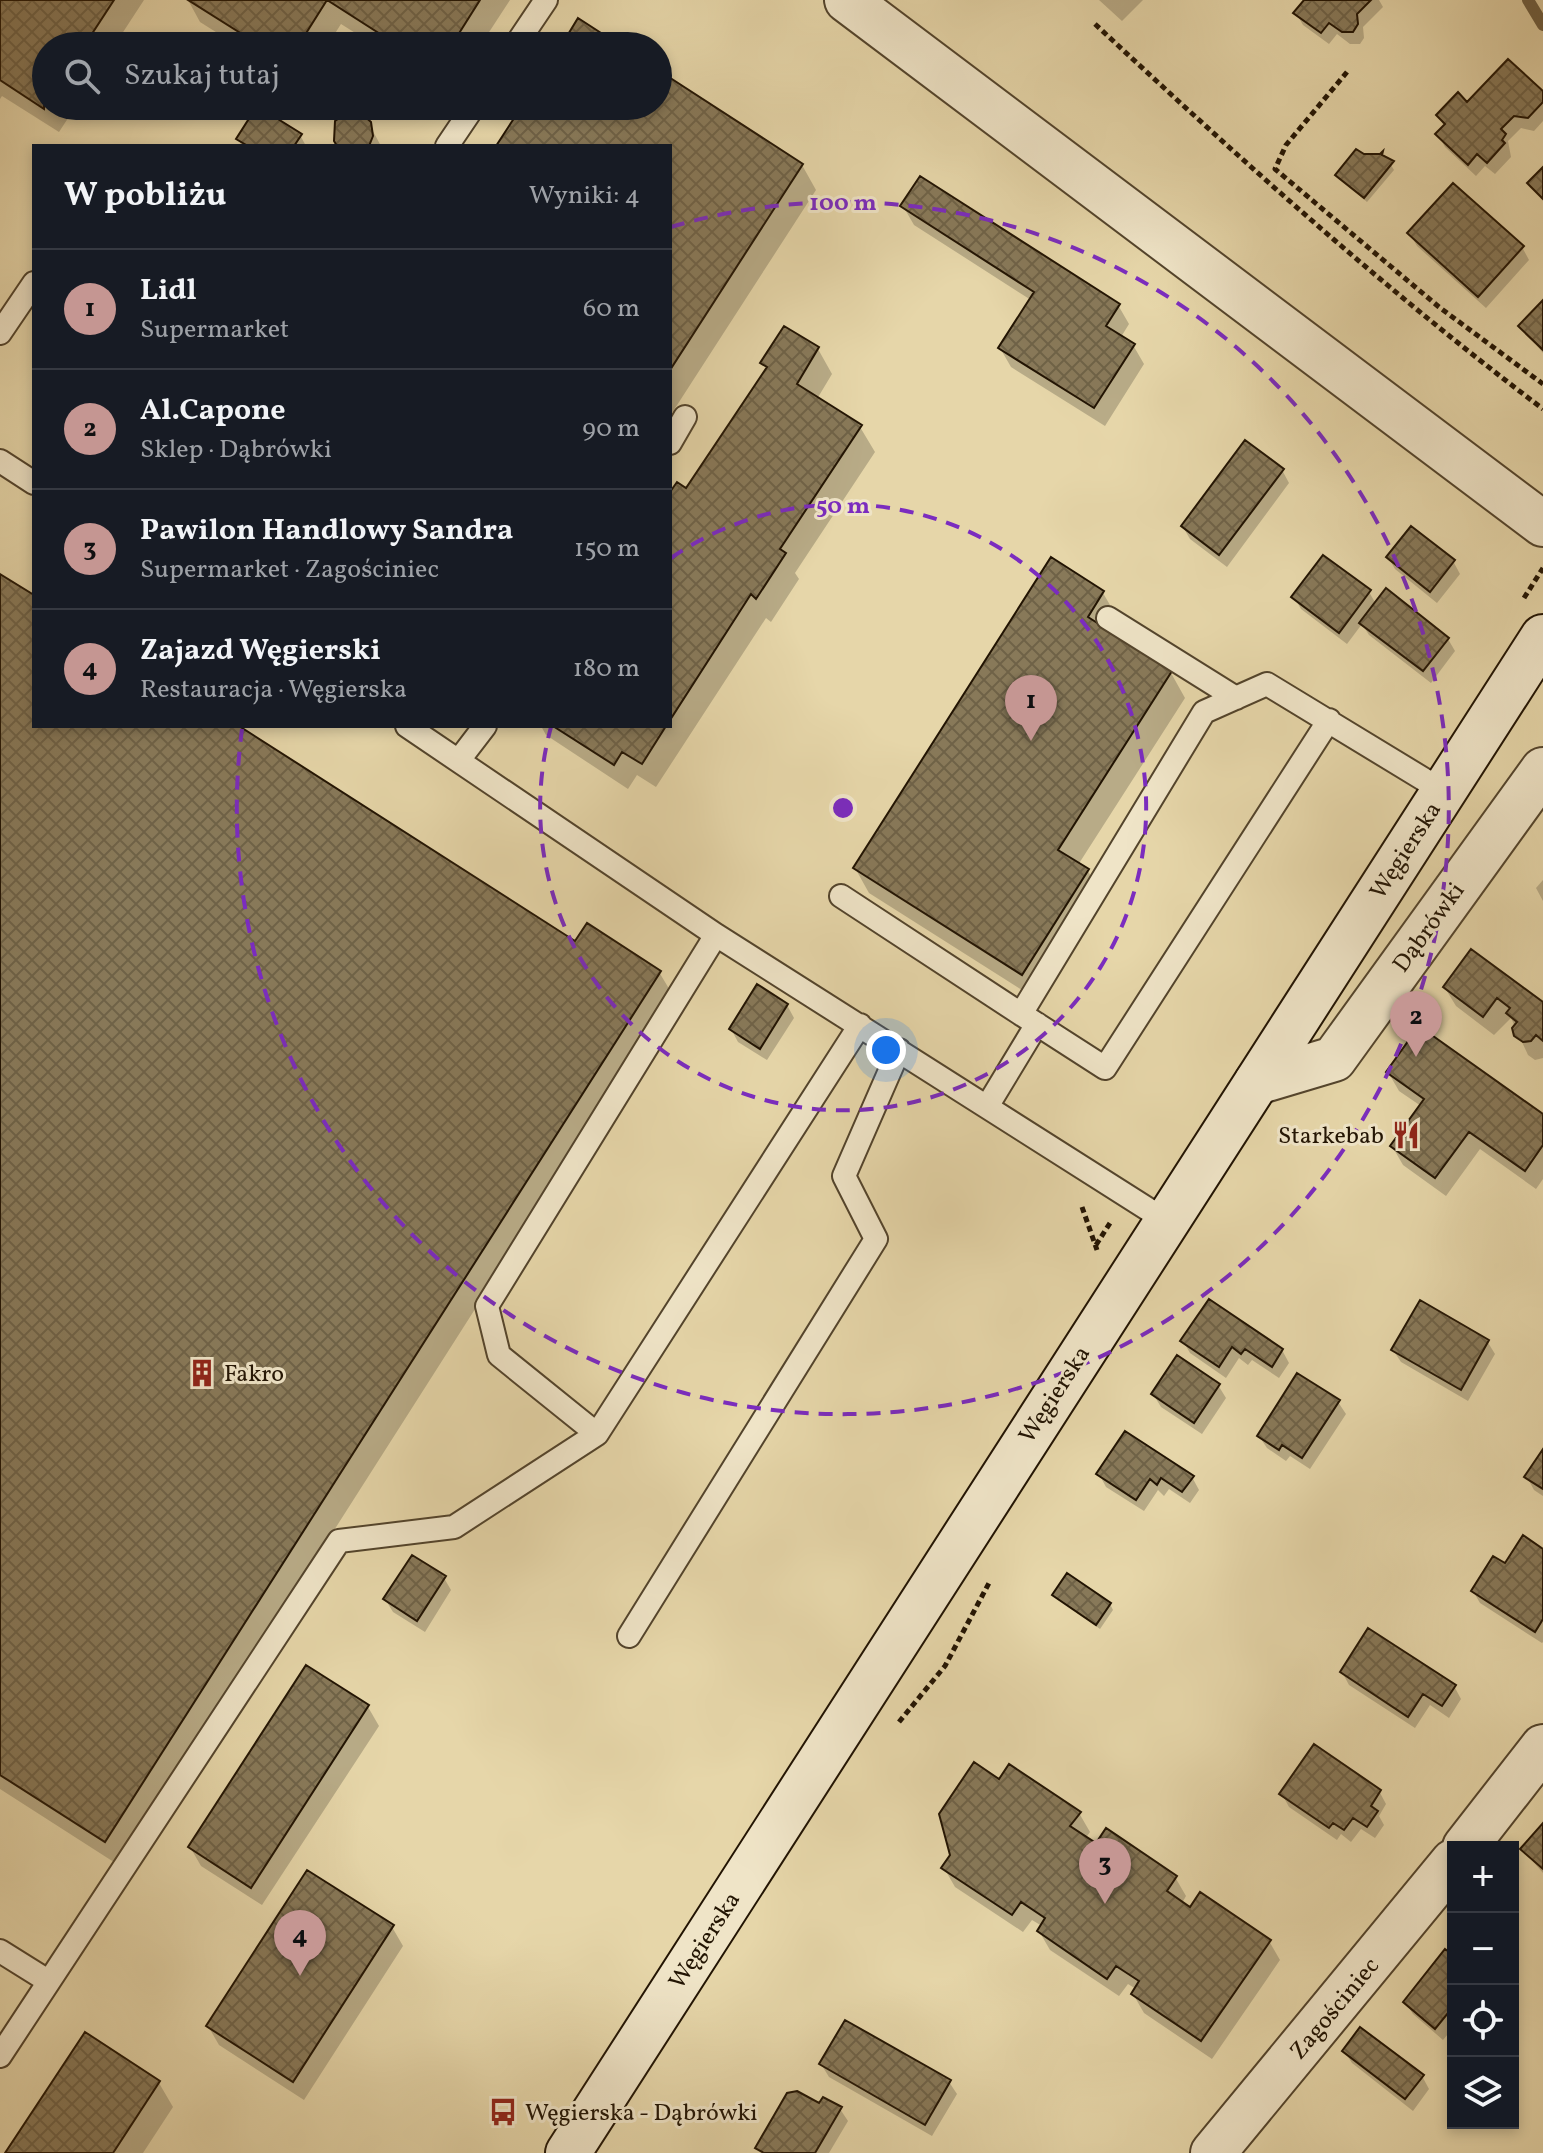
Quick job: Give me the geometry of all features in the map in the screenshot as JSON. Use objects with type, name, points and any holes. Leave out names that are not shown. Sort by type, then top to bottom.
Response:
[{"type":"street","points":[[847,0],[1543,524]]},
{"type":"street","name":"Węgierska","points":[[568,2153],[1165,1220],[1539,643]]},
{"type":"street","name":"Dąbrówki","points":[[1257,1082],[1334,1059],[1543,770]]},
{"type":"street","points":[[1470,1841],[1543,1747]]},
{"type":"street","name":"Zagościniec","points":[[1213,2153],[1447,1869]]},
{"type":"lane","points":[[524,32],[546,0]]},
{"type":"lane","points":[[448,144],[465,120]]},
{"type":"lane","points":[[0,333],[32,286]]},
{"type":"lane","points":[[672,440],[685,417]]},
{"type":"lane","points":[[0,461],[32,482]]},
{"type":"lane","points":[[1108,618],[1236,698]]},
{"type":"lane","points":[[988,1105],[1029,1019],[1204,712],[1267,684],[1443,791]]},
{"type":"lane","points":[[841,896],[1105,1068],[1329,720]]},
{"type":"lane","points":[[410,728],[716,935],[1165,1220]]},
{"type":"lane","points":[[459,760],[483,728]]},
{"type":"lane","points":[[597,1434],[499,1355],[487,1306],[716,935]]},
{"type":"lane","points":[[0,2056],[339,1541],[454,1527],[597,1434],[860,1025]]},
{"type":"lane","points":[[629,1636],[876,1239],[844,1176],[899,1050]]},
{"type":"lane","points":[[0,1951],[48,1981]]},
{"type":"path","points":[[1095,24],[1265,183],[1425,320],[1543,409]]},
{"type":"path","points":[[1347,72],[1286,145],[1275,169],[1439,307],[1543,384]]},
{"type":"path","points":[[1070,1199],[1083,1208],[1098,1256]]},
{"type":"building","points":[[0,0],[114,0],[93,32],[32,32],[32,101],[0,80]]},
{"type":"building","points":[[188,0],[327,0],[307,32],[239,32]]},
{"type":"building","points":[[327,0],[480,0],[460,32],[377,32]]},
{"type":"building","points":[[1304,0],[1371,0],[1357,14],[1358,24],[1353,32],[1342,32],[1329,23],[1321,33],[1293,13]]},
{"type":"building","points":[[578,18],[600,32],[570,32]]},
{"type":"building","points":[[1508,59],[1543,91],[1543,102],[1528,118],[1514,116],[1501,129],[1506,134],[1502,140],[1505,143],[1487,163],[1477,154],[1468,165],[1435,134],[1445,124],[1436,115],[1458,92],[1467,102]]},
{"type":"building","points":[[672,79],[803,164],[672,367],[672,144],[497,144],[513,120],[672,120]]},
{"type":"building","points":[[248,120],[280,120],[302,134],[295,144],[245,144],[236,139]]},
{"type":"building","points":[[369,120],[373,136],[370,144],[336,144],[335,121]]},
{"type":"building","points":[[1356,149],[1364,154],[1380,154],[1383,151],[1382,155],[1394,161],[1364,198],[1335,175]]},
{"type":"building","points":[[1543,167],[1543,199],[1527,183]]},
{"type":"building","points":[[920,176],[1120,304],[1106,326],[1135,344],[1094,408],[998,348],[1034,292],[900,206]]},
{"type":"building","points":[[1453,183],[1524,246],[1478,297],[1407,233]]},
{"type":"building","points":[[1543,300],[1543,350],[1518,326]]},
{"type":"building","points":[[784,326],[819,347],[797,384],[862,425],[780,549],[786,553],[756,599],[751,594],[672,717],[672,489],[677,482],[686,488],[767,367],[760,363]]},
{"type":"building","points":[[1245,440],[1284,469],[1219,555],[1181,526]]},
{"type":"building","points":[[1411,526],[1455,560],[1430,592],[1386,557]]},
{"type":"building","points":[[1323,555],[1371,590],[1339,633],[1291,597]]},
{"type":"building","points":[[1051,557],[1104,591],[1088,617],[1172,671],[1058,850],[1089,869],[1022,975],[853,868]]},
{"type":"building","name":"Fakro","points":[[0,574],[32,594],[32,728],[242,728],[575,941],[587,923],[661,971],[105,1842],[0,1775]]},
{"type":"building","points":[[1386,588],[1449,638],[1423,671],[1359,623]]},
{"type":"building","points":[[556,728],[665,728],[642,764],[622,752],[614,765]]},
{"type":"building","points":[[1471,949],[1543,1002],[1543,1041],[1536,1035],[1531,1041],[1523,1042],[1514,1036],[1512,1028],[1517,1022],[1506,1013],[1510,1008],[1497,998],[1483,1017],[1443,987]]},
{"type":"building","points":[[757,984],[788,1004],[760,1049],[729,1029]]},
{"type":"building","points":[[1419,1026],[1543,1114],[1543,1145],[1525,1171],[1469,1132],[1435,1178],[1390,1146],[1424,1099],[1386,1072]]},
{"type":"building","points":[[1209,1299],[1283,1349],[1272,1367],[1245,1349],[1241,1354],[1232,1347],[1219,1367],[1180,1341]]},
{"type":"building","points":[[1420,1300],[1489,1340],[1461,1390],[1391,1350]]},
{"type":"building","points":[[1177,1355],[1220,1384],[1194,1423],[1151,1394]]},
{"type":"building","points":[[1297,1373],[1340,1400],[1302,1458],[1282,1445],[1279,1450],[1257,1436]]},
{"type":"building","points":[[1125,1431],[1194,1476],[1182,1492],[1161,1478],[1157,1485],[1150,1479],[1136,1500],[1096,1474]]},
{"type":"building","points":[[1543,1449],[1543,1489],[1524,1477]]},
{"type":"building","points":[[1523,1535],[1543,1549],[1543,1619],[1535,1632],[1471,1591],[1493,1556],[1505,1563]]},
{"type":"building","points":[[412,1555],[446,1576],[417,1621],[383,1599]]},
{"type":"building","points":[[1067,1573],[1111,1603],[1096,1625],[1052,1595]]},
{"type":"building","points":[[1368,1628],[1456,1685],[1442,1706],[1423,1694],[1408,1717],[1340,1672]]},
{"type":"building","points":[[306,1665],[369,1705],[251,1888],[188,1847]]},
{"type":"building","points":[[1314,1744],[1381,1790],[1371,1806],[1378,1811],[1367,1827],[1353,1818],[1344,1830],[1333,1823],[1329,1828],[1279,1794]]},
{"type":"building","points":[[974,1762],[999,1779],[1009,1764],[1081,1812],[1070,1826],[1096,1843],[1106,1828],[1177,1876],[1167,1891],[1190,1907],[1200,1892],[1271,1940],[1201,2041],[1131,1994],[1139,1981],[1116,1966],[1107,1979],[1037,1931],[1045,1918],[1021,1902],[1012,1915],[941,1868],[950,1855],[939,1814]]},
{"type":"building","points":[[1543,1823],[1543,1869],[1520,1849]]},
{"type":"building","points":[[307,1870],[394,1925],[293,2082],[206,2026]]},
{"type":"building","points":[[1445,1949],[1447,1950],[1447,2014],[1435,2029],[1403,2002]]},
{"type":"building","points":[[845,2020],[951,2080],[925,2125],[819,2064]]},
{"type":"building","points":[[1360,2027],[1424,2075],[1405,2099],[1342,2051]]},
{"type":"building","points":[[85,2032],[160,2081],[113,2153],[5,2153]]},
{"type":"building","points":[[797,2091],[819,2103],[823,2097],[842,2107],[815,2153],[764,2153],[755,2148],[787,2093]]},
{"type":"waterway","points":[[1528,0],[1543,25]]},
{"type":"place","name":"Lidl","points":[[1031,741]]},
{"type":"place","name":"Al.Capone","points":[[1416,1057]]},
{"type":"place","name":"Starkebab","points":[[1406,1135]]},
{"type":"place","name":"Fakro","points":[[202,1373]]},
{"type":"place","name":"Pawilon Handlowy Sandra","points":[[1105,1904]]},
{"type":"place","name":"Zajazd Węgierski","points":[[300,1976]]},
{"type":"place","name":"Węgierska - Dąbrówki","points":[[503,2112]]}]
